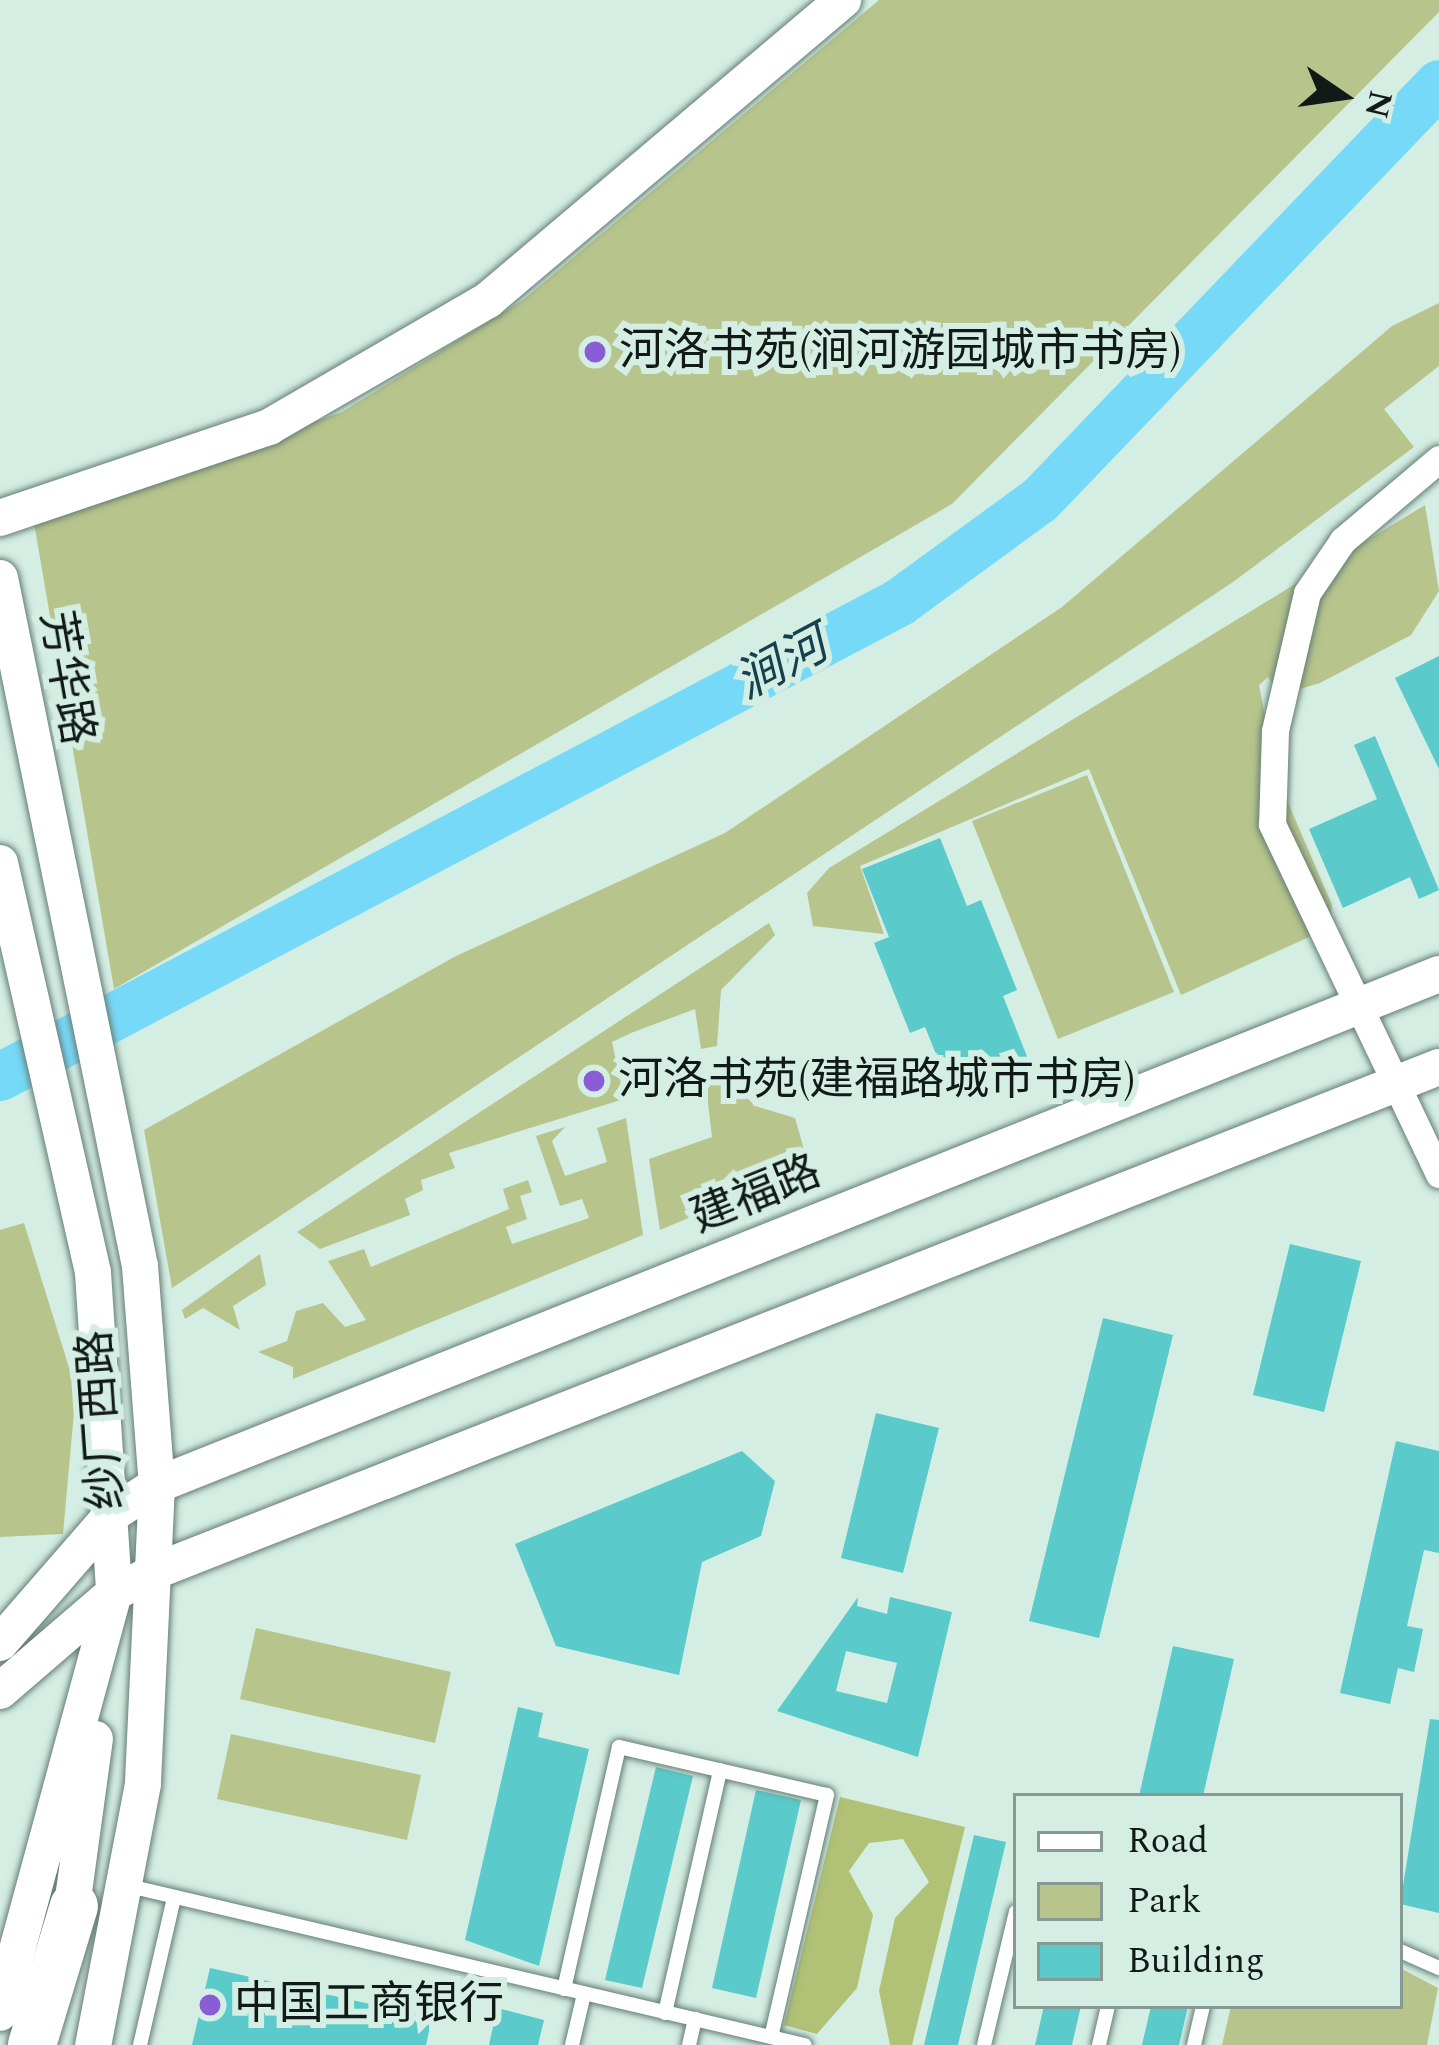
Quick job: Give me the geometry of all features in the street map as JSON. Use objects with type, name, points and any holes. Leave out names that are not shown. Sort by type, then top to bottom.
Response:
[{"type":"highway","points":[[32,2045],[74,1906]]},
{"type":"main road","points":[[0,518],[269,428],[488,300],[842,0]]},
{"type":"main road","name":"芳华路","points":[[0,578],[38,795]]},
{"type":"main road","name":"纱厂西路","points":[[38,795],[140,1266],[157,1485],[158,1570],[129,1886],[93,2045]]},
{"type":"main road","name":"纱厂西路","points":[[0,863],[93,1273],[114,1593],[0,2012]]},
{"type":"main road","name":"建福路","points":[[0,1643],[112,1514],[157,1485],[1439,974]]},
{"type":"main road","points":[[0,1691],[114,1593],[158,1570],[1439,1066]]},
{"type":"main road","points":[[42,2045],[74,1906],[114,1593]]},
{"type":"street","points":[[1439,459],[1343,540],[1307,592],[1275,731],[1272,824],[1439,1174]]},
{"type":"lane","points":[[564,1989],[619,1747],[720,1770],[827,1795],[771,2037]]},
{"type":"lane","points":[[664,2012],[720,1770]]},
{"type":"lane","points":[[129,1886],[802,2045]]},
{"type":"lane","points":[[140,2045],[174,1898]]},
{"type":"lane","points":[[984,2045],[1013,1924]]},
{"type":"lane","points":[[1403,1952],[1439,1968]]},
{"type":"lane","points":[[572,2045],[584,1994]]},
{"type":"lane","points":[[1099,2045],[1107,2009]]},
{"type":"lane","points":[[1194,2045],[1202,2009]]},
{"type":"lane","points":[[689,2045],[694,2019]]},
{"type":"green space","points":[[879,0],[1439,0],[1439,12],[952,504],[114,989],[34,523],[342,412],[523,300]]},
{"type":"green space","points":[[1439,303],[1439,366],[1384,409],[1414,447],[1233,582],[172,1288],[144,1130],[456,956],[725,833],[1062,607],[1392,326]]},
{"type":"green space","points":[[1425,505],[1439,591],[1411,635],[1320,683],[1280,695],[1268,677],[1259,685],[1277,777],[1332,905],[1329,928],[1181,995],[1089,769],[860,866],[884,934],[813,926],[807,893],[829,868]]},
{"type":"green space","points":[[1087,775],[1174,992],[1058,1039],[972,821]]},
{"type":"green space","points":[[769,923],[775,935],[721,990],[717,1046],[701,1049],[695,1009],[631,1033],[612,1042],[624,1099],[449,1153],[455,1168],[421,1180],[423,1190],[405,1199],[410,1215],[320,1249],[297,1232]]},
{"type":"green space","points":[[729,1079],[755,1106],[795,1118],[809,1167],[660,1230],[649,1159],[712,1137],[706,1086]]},
{"type":"green space","points":[[626,1118],[643,1235],[293,1379],[293,1367],[258,1352],[287,1341],[296,1311],[323,1303],[345,1327],[366,1320],[328,1261],[364,1249],[371,1267],[509,1209],[503,1189],[528,1180],[532,1192],[520,1196],[527,1219],[506,1227],[512,1244],[589,1218],[582,1199],[560,1206],[536,1136],[565,1127],[552,1141],[565,1176],[607,1162],[597,1128]]},
{"type":"green space","points":[[24,1223],[76,1390],[63,1534],[0,1537],[0,1230]]},
{"type":"green space","points":[[260,1254],[266,1285],[233,1306],[240,1330],[203,1308],[185,1319],[182,1310]]},
{"type":"green space","points":[[256,1628],[451,1672],[435,1743],[240,1699]]},
{"type":"green space","points":[[231,1734],[421,1775],[407,1840],[217,1799]]},
{"type":"green space","points":[[840,1797],[965,1827],[912,2045],[890,2045],[879,1991],[895,1918],[929,1882],[903,1839],[869,1843],[849,1871],[873,1915],[857,1988],[817,2034],[784,2025]]},
{"type":"green space","points":[[1403,1970],[1438,1988],[1427,2045],[1222,2045],[1230,2009],[1403,2009]]},
{"type":"building","points":[[1439,656],[1439,769],[1395,678]]},
{"type":"building","points":[[1375,736],[1439,890],[1419,899],[1410,877],[1343,908],[1309,829],[1377,799],[1354,745]]},
{"type":"building","points":[[940,838],[967,906],[981,900],[1017,990],[1003,996],[1030,1064],[953,1096],[925,1027],[910,1033],[874,943],[889,937],[862,869]]},
{"type":"building","points":[[1290,1244],[1361,1261],[1324,1412],[1253,1395]]},
{"type":"building","points":[[1103,1318],[1173,1335],[1099,1638],[1029,1621]]},
{"type":"building","points":[[876,1413],[939,1428],[903,1573],[841,1558]]},
{"type":"building","points":[[1396,1441],[1439,1451],[1439,1553],[1424,1550],[1407,1626],[1423,1629],[1414,1672],[1398,1668],[1390,1704],[1340,1693]]},
{"type":"building","points":[[742,1451],[775,1481],[761,1536],[702,1562],[679,1675],[556,1646],[515,1544]]},
{"type":"building","points":[[858,1597],[857,1606],[887,1614],[890,1597],[952,1612],[918,1757],[777,1711]],"holes":[[[846,1651],[897,1663],[887,1703],[836,1691]]]},
{"type":"building","points":[[1173,1646],[1234,1659],[1204,1793],[1140,1793]]},
{"type":"building","points":[[518,1707],[543,1713],[538,1737],[589,1749],[539,1966],[465,1940]]},
{"type":"building","points":[[1430,1719],[1439,1720],[1439,1913],[1403,1905]]},
{"type":"building","points":[[656,1767],[693,1776],[642,1988],[605,1980]]},
{"type":"building","points":[[756,1790],[801,1800],[756,1998],[712,1988]]},
{"type":"building","points":[[974,1835],[1006,1842],[958,2045],[924,2045]]},
{"type":"building","points":[[210,1968],[432,2018],[426,2045],[192,2045]]},
{"type":"building","points":[[497,2008],[544,2020],[538,2045],[489,2045]]},
{"type":"building","points":[[1043,2009],[1080,2009],[1072,2045],[1035,2045]]},
{"type":"building","points":[[1150,2009],[1187,2009],[1179,2045],[1142,2045]]},
{"type":"waterway","name":"涧河","points":[[0,1077],[900,602],[1040,500],[1439,84]]},
{"type":"place","name":"河洛书苑(涧河游园城市书房)","points":[[595,352]]},
{"type":"place","name":"河洛书苑(建福路城市书房)","points":[[594,1081]]},
{"type":"place","name":"中国工商银行","points":[[210,2005]]}]
